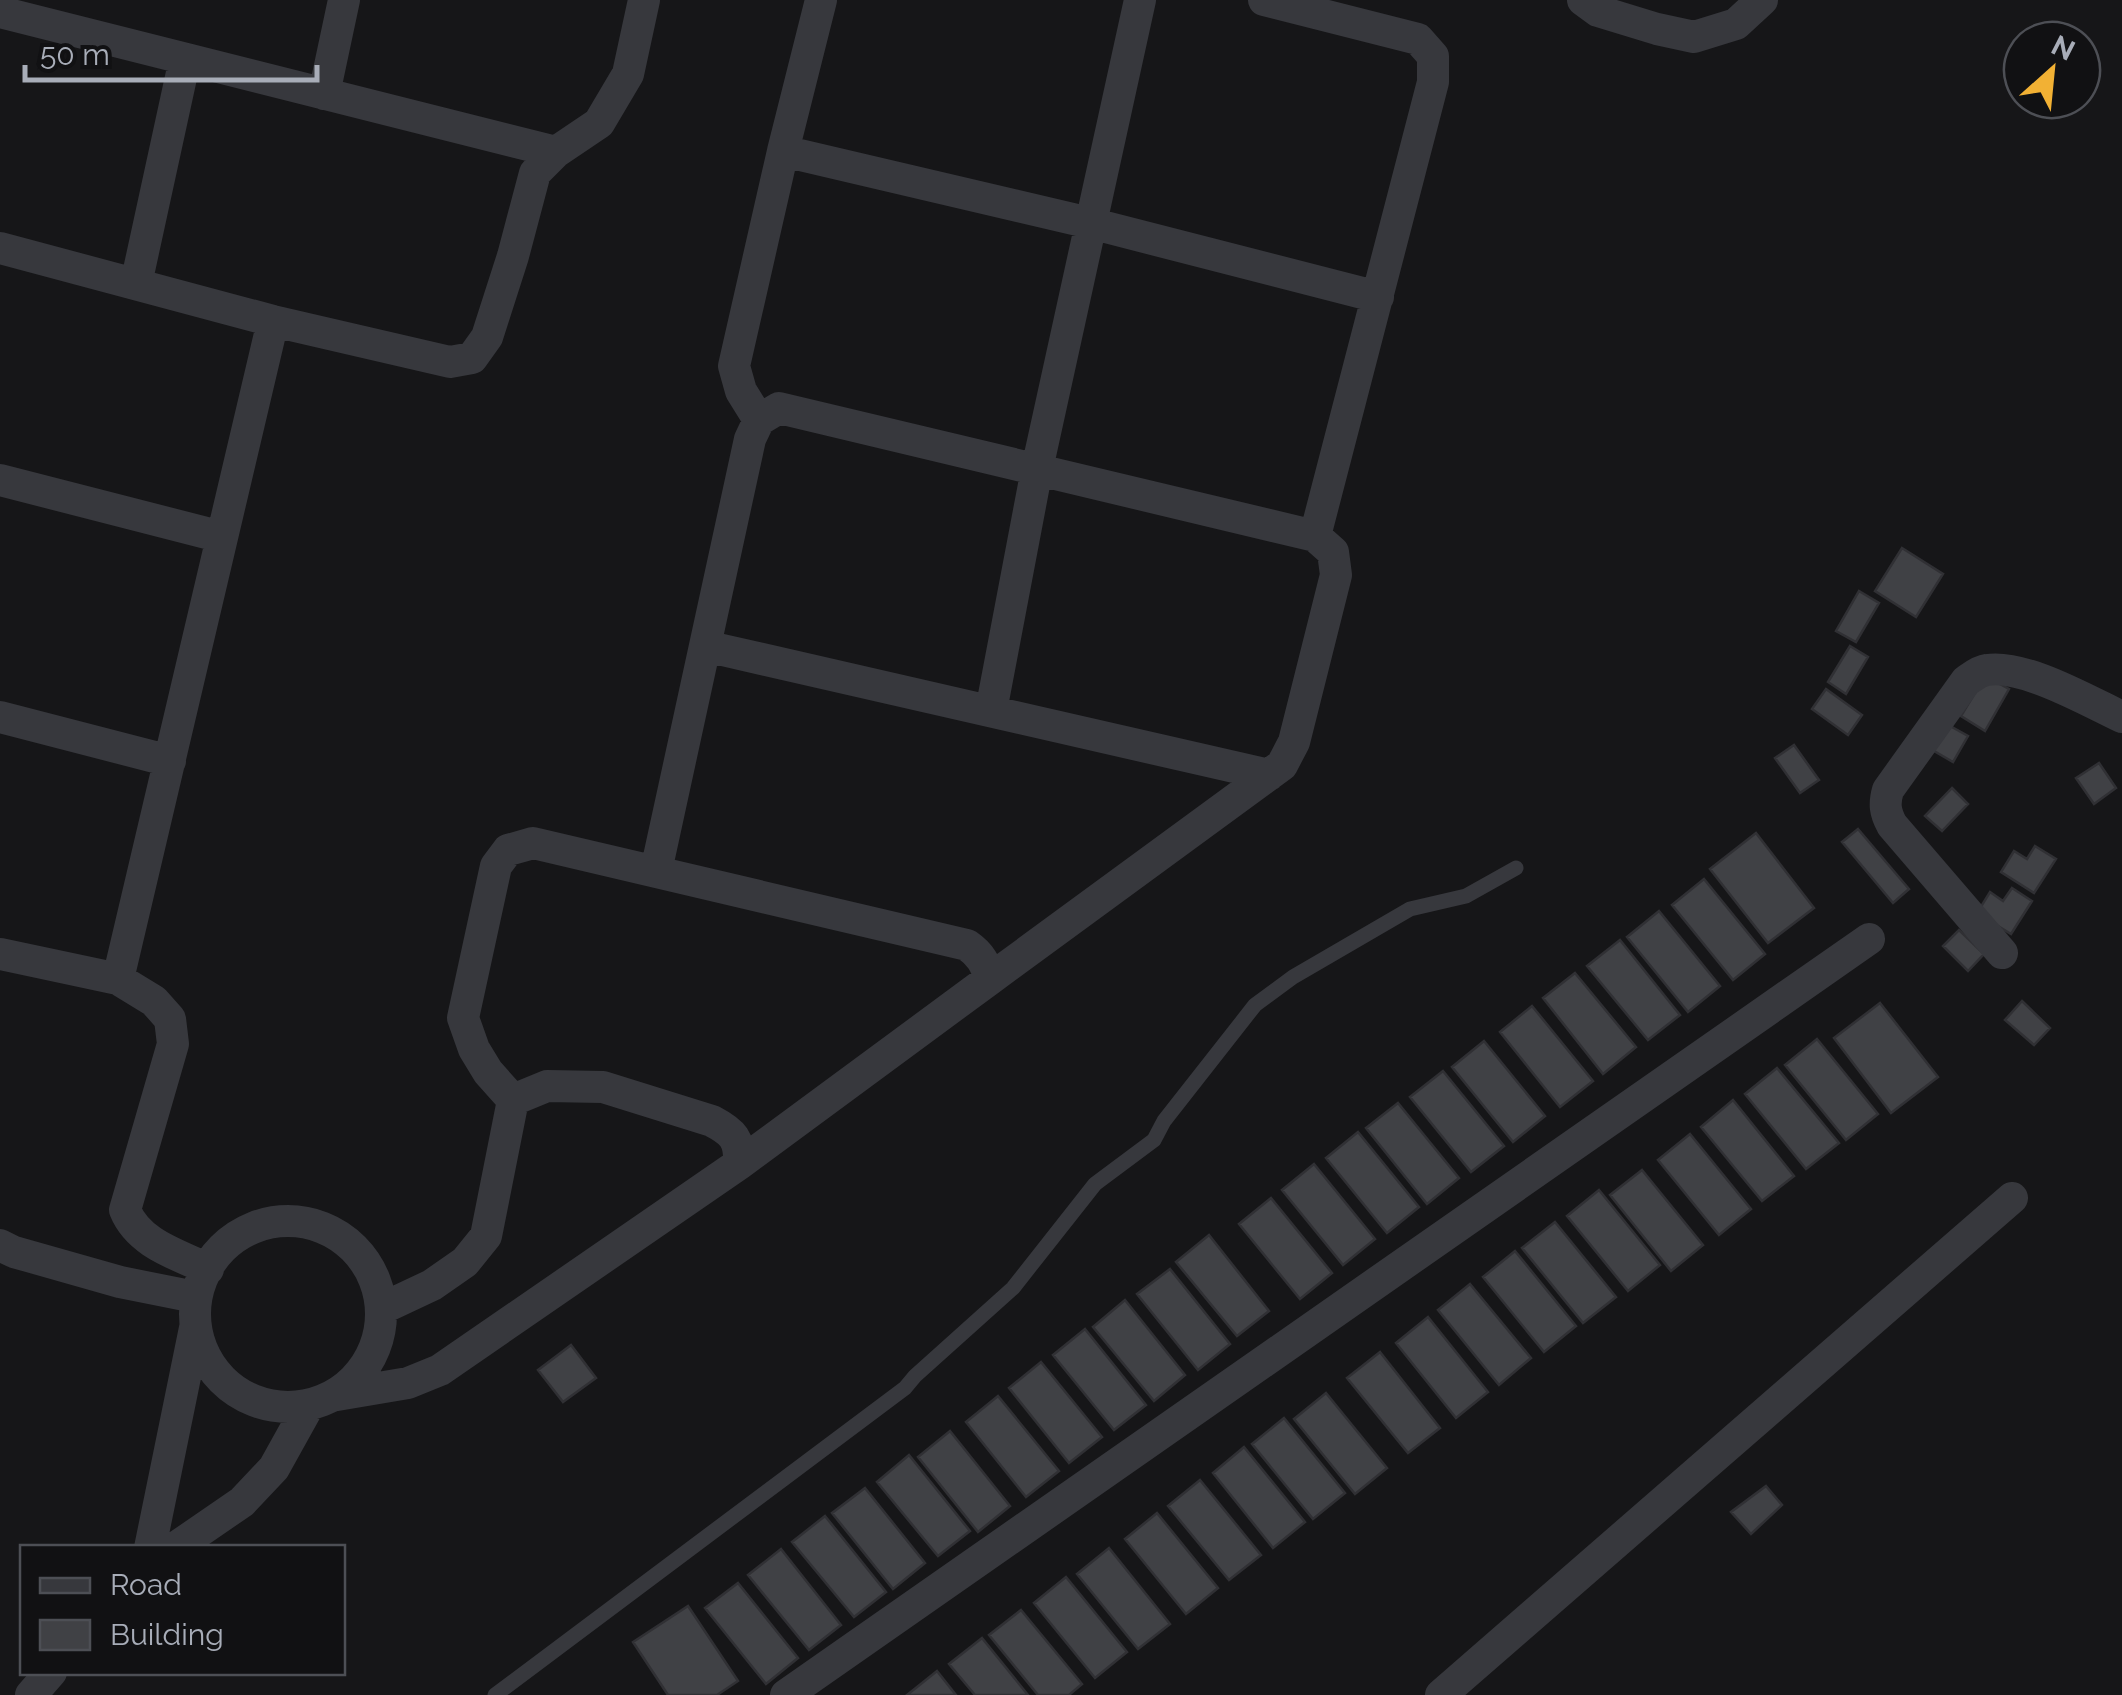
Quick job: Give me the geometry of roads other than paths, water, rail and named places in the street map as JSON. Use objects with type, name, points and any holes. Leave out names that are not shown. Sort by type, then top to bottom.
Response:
[{"type":"street","points":[[324,94],[344,0]]},
{"type":"street","points":[[0,248],[273,321],[450,362],[472,358],[487,337],[534,173],[556,152],[599,123],[628,74],[644,0]]},
{"type":"street","points":[[759,420],[741,391],[734,366],[821,0]]},
{"type":"street","points":[[991,712],[1037,469],[1140,0]]},
{"type":"street","points":[[1264,0],[1418,39],[1434,56],[1433,82],[1315,536]]},
{"type":"street","points":[[1583,0],[1598,11],[1694,37],[1736,24],[1762,0]]},
{"type":"street","points":[[0,12],[556,152]]},
{"type":"street","points":[[136,284],[186,58]]},
{"type":"street","points":[[783,151],[1090,223],[1378,297]]},
{"type":"street","points":[[118,979],[273,321]]},
{"type":"street","points":[[0,954],[118,979],[154,1001],[170,1019],[172,1044],[125,1210],[130,1222],[199,1298],[205,1358],[224,1382],[249,1399],[278,1408],[408,1383],[440,1370],[739,1164],[1282,765],[1294,742],[1336,574],[1333,552],[1315,536],[779,408],[759,420],[750,438],[656,871]]},
{"type":"street","points":[[0,480],[222,537]]},
{"type":"street","points":[[705,646],[1269,774]]},
{"type":"street","points":[[2002,954],[1892,825],[1886,813],[1888,790],[1966,681],[1984,670],[2010,670],[2030,676],[2122,717]]},
{"type":"street","points":[[0,717],[170,761]]},
{"type":"street","points":[[514,1100],[488,1072],[474,1049],[463,1018],[496,866],[508,850],[533,843],[968,945],[987,967],[990,979]]},
{"type":"street","points":[[786,1695],[1869,939]]},
{"type":"street","points":[[514,1100],[546,1086],[603,1087],[726,1128],[740,1149],[739,1164]]},
{"type":"street","points":[[381,1309],[454,1270],[486,1236],[514,1100]]},
{"type":"street","points":[[1441,1695],[2012,1198]]},
{"type":"street","points":[[151,1545],[199,1298],[226,1243],[253,1227],[283,1220],[314,1224],[343,1238],[365,1261],[378,1289],[381,1309],[376,1349],[360,1374],[323,1400],[274,1468],[242,1502],[178,1545]]},
{"type":"street","points":[[0,1245],[120,1282],[199,1298]]},
{"type":"street","points":[[31,1695],[48,1675]]},
{"type":"lane","points":[[495,1695],[905,1388],[1013,1288],[1095,1184],[1154,1140],[1164,1121],[1254,1005],[1293,976],[1410,909],[1466,896],[1516,868]]}]
